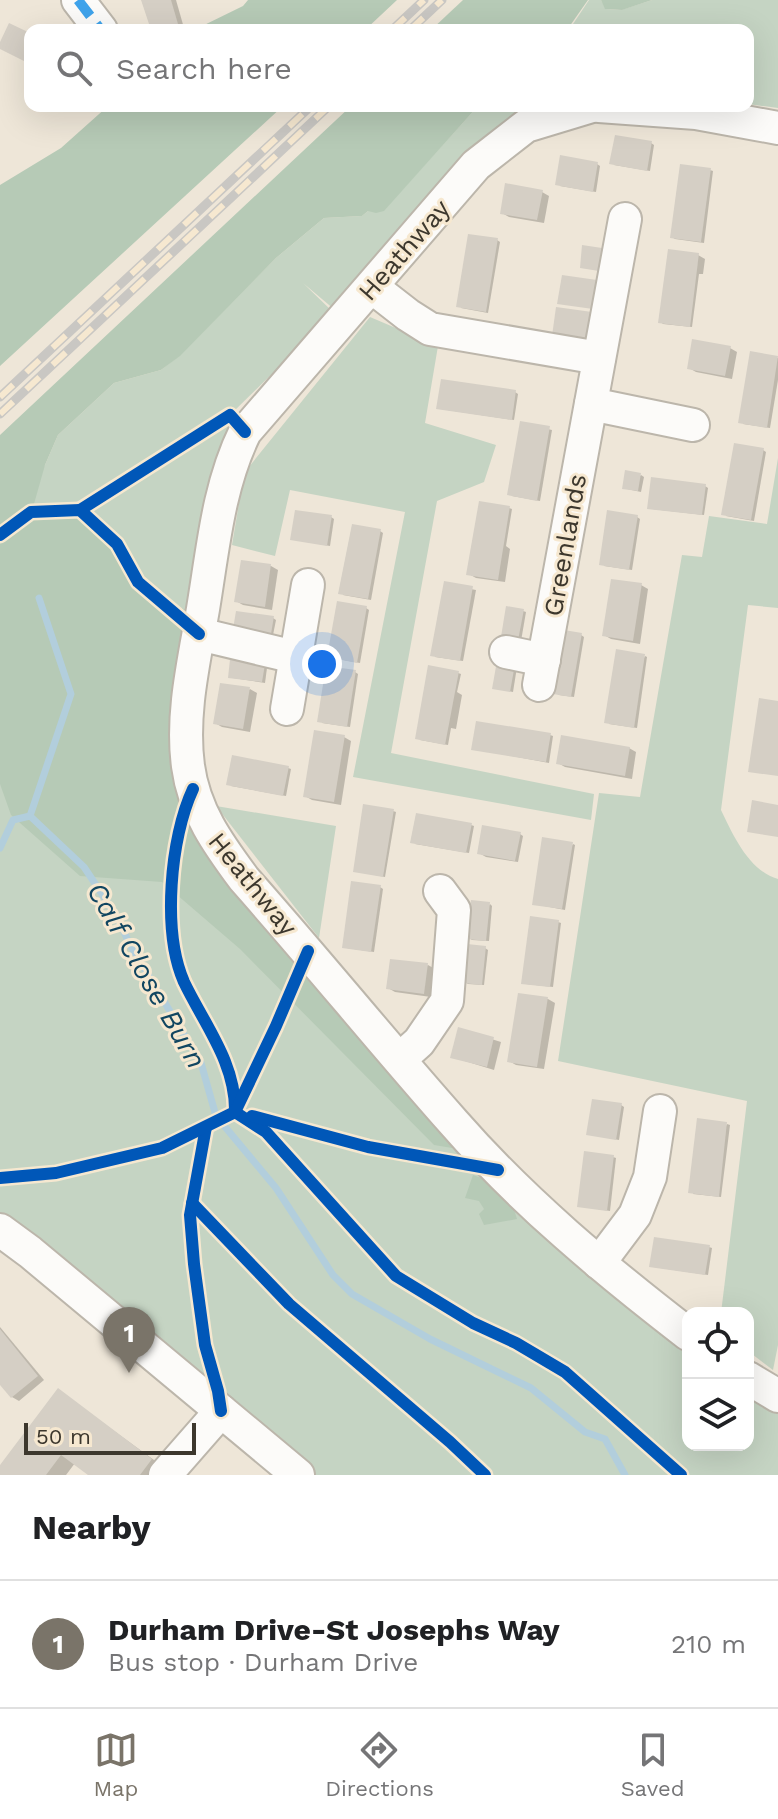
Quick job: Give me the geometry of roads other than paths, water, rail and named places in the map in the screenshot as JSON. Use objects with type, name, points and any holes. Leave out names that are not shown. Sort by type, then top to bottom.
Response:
[{"type":"street","points":[[78,0],[96,24]]},
{"type":"street","name":"Heathway","points":[[572,112],[526,126],[476,165],[245,432],[230,462],[220,506],[185,721],[188,767],[206,824],[244,879],[454,1124],[498,1170],[599,1263],[682,1329]]},
{"type":"street","points":[[682,112],[778,128]]},
{"type":"street","name":"Greenlands","points":[[506,652],[542,672],[599,358],[629,234]]},
{"type":"street","points":[[372,287],[430,329],[599,358]]},
{"type":"street","points":[[591,404],[694,424]]},
{"type":"street","points":[[287,709],[308,585]]},
{"type":"street","points":[[199,634],[295,657]]},
{"type":"street","points":[[400,1059],[419,1042],[447,1001],[454,910],[440,891]]},
{"type":"street","points":[[599,1263],[635,1215],[650,1177],[660,1111]]},
{"type":"street","points":[[0,1230],[298,1475]]},
{"type":"street","points":[[750,1379],[778,1396]]},
{"type":"street","points":[[165,1475],[221,1411]]},
{"type":"waterway","name":"Calf Close Burn","points":[[39,598],[71,694],[30,816],[84,867],[118,918],[129,943],[201,1063],[216,1116],[276,1188],[333,1275],[352,1294],[430,1339],[531,1388],[585,1432],[605,1439],[625,1475]]},
{"type":"waterway","points":[[0,848],[13,820],[30,816]]},
{"type":"railway","points":[[398,24],[424,0]]},
{"type":"railway","points":[[416,24],[442,0]]},
{"type":"railway","points":[[0,397],[305,112]]},
{"type":"railway","points":[[0,414],[323,112]]},
{"type":"place","name":"Durham Drive-St Josephs Way","points":[[129,1373]]}]
